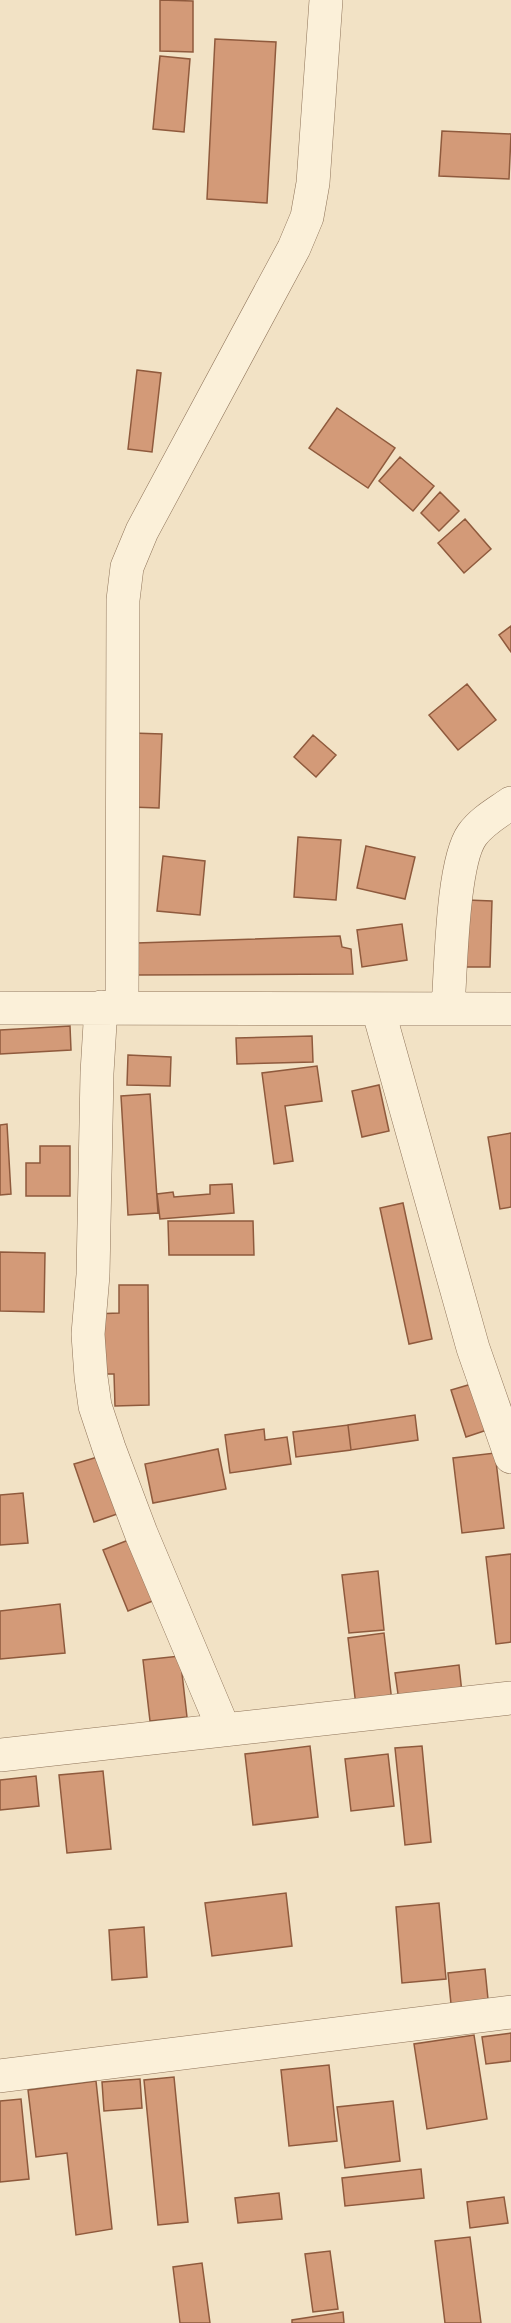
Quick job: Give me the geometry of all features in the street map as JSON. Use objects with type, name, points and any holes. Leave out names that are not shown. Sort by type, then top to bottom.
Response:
[{"type":"street","points":[[224,1730],[141,1533],[95,1406],[91,1377],[88,1334],[93,1275],[97,1073],[112,1007],[123,600],[128,567],[142,531],[294,248],[307,216],[313,183],[326,0]]},
{"type":"street","points":[[448,1007],[458,884],[464,855],[471,837],[484,822],[511,803]]},
{"type":"street","points":[[0,1008],[378,1009],[448,1007],[511,1009]]},
{"type":"street","points":[[378,1009],[473,1348],[511,1457]]},
{"type":"street","points":[[0,1755],[511,1698]]},
{"type":"street","points":[[0,2076],[511,2012]]},
{"type":"building","points":[[160,0],[193,1],[193,52],[160,51]]},
{"type":"building","points":[[215,39],[276,42],[267,203],[207,199]]},
{"type":"building","points":[[160,56],[190,59],[184,132],[153,129]]},
{"type":"building","points":[[442,131],[511,134],[509,179],[439,176]]},
{"type":"building","points":[[137,370],[161,373],[152,452],[128,449]]},
{"type":"building","points":[[337,408],[395,448],[368,488],[309,448]]},
{"type":"building","points":[[400,457],[434,486],[413,511],[379,481]]},
{"type":"building","points":[[440,492],[459,511],[439,531],[421,513]]},
{"type":"building","points":[[465,519],[491,549],[464,573],[438,543]]},
{"type":"building","points":[[511,626],[511,652],[499,635]]},
{"type":"building","points":[[467,684],[496,720],[458,750],[429,715]]},
{"type":"building","points":[[132,733],[162,734],[159,808],[130,807]]},
{"type":"building","points":[[313,735],[336,755],[316,777],[294,757]]},
{"type":"building","points":[[298,837],[341,840],[336,900],[294,897]]},
{"type":"building","points":[[366,846],[415,857],[405,899],[357,888]]},
{"type":"building","points":[[163,856],[205,861],[200,915],[157,911]]},
{"type":"building","points":[[467,900],[492,901],[490,967],[464,967]]},
{"type":"building","points":[[402,924],[407,960],[362,967],[357,930]]},
{"type":"building","points":[[340,936],[342,947],[351,949],[353,974],[137,975],[137,943]]},
{"type":"building","points":[[70,1026],[71,1050],[0,1054],[0,1030]]},
{"type":"building","points":[[312,1036],[313,1062],[237,1064],[236,1038]]},
{"type":"building","points":[[128,1055],[171,1057],[170,1086],[127,1085]]},
{"type":"building","points":[[317,1066],[322,1101],[285,1106],[293,1161],[274,1164],[262,1073]]},
{"type":"building","points":[[379,1085],[389,1131],[362,1137],[352,1091]]},
{"type":"building","points":[[150,1094],[158,1213],[128,1215],[121,1096]]},
{"type":"building","points":[[7,1124],[11,1194],[0,1195],[0,1125]]},
{"type":"building","points":[[511,1133],[511,1207],[500,1209],[488,1137]]},
{"type":"building","points":[[40,1146],[70,1146],[70,1196],[26,1196],[26,1163],[40,1163]]},
{"type":"building","points":[[232,1184],[234,1213],[160,1219],[157,1194],[173,1192],[174,1197],[210,1194],[210,1185]]},
{"type":"building","points":[[403,1203],[432,1339],[409,1344],[380,1208]]},
{"type":"building","points":[[168,1221],[253,1221],[254,1255],[169,1255]]},
{"type":"building","points":[[0,1252],[45,1253],[44,1312],[0,1311]]},
{"type":"building","points":[[119,1285],[148,1285],[149,1405],[115,1406],[114,1374],[94,1374],[93,1314],[119,1313]]},
{"type":"building","points":[[475,1383],[490,1429],[466,1437],[451,1390]]},
{"type":"building","points":[[415,1415],[418,1440],[351,1450],[348,1425]]},
{"type":"building","points":[[348,1425],[351,1450],[296,1457],[293,1432]]},
{"type":"building","points":[[264,1429],[265,1440],[287,1437],[291,1464],[230,1473],[225,1435]]},
{"type":"building","points":[[218,1449],[226,1489],[153,1503],[145,1464]]},
{"type":"building","points":[[495,1453],[504,1528],[462,1533],[453,1458]]},
{"type":"building","points":[[101,1456],[120,1513],[94,1522],[74,1464]]},
{"type":"building","points":[[23,1493],[28,1543],[0,1545],[0,1495]]},
{"type":"building","points":[[131,1539],[155,1600],[128,1611],[103,1550]]},
{"type":"building","points":[[511,1554],[511,1642],[496,1644],[486,1557]]},
{"type":"building","points":[[378,1571],[384,1630],[349,1633],[342,1575]]},
{"type":"building","points":[[60,1604],[65,1653],[0,1659],[0,1611]]},
{"type":"building","points":[[384,1633],[392,1702],[356,1706],[348,1638]]},
{"type":"building","points":[[180,1656],[187,1717],[150,1721],[143,1660]]},
{"type":"building","points":[[459,1665],[462,1693],[399,1701],[395,1673]]},
{"type":"building","points":[[310,1746],[318,1817],[253,1825],[245,1754]]},
{"type":"building","points":[[422,1746],[431,1842],[405,1845],[395,1748]]},
{"type":"building","points":[[388,1754],[394,1806],[351,1811],[345,1759]]},
{"type":"building","points":[[103,1771],[111,1849],[67,1853],[59,1775]]},
{"type":"building","points":[[36,1776],[39,1806],[0,1810],[0,1780]]},
{"type":"building","points":[[286,1893],[292,1946],[212,1956],[205,1903]]},
{"type":"building","points":[[439,1903],[446,1979],[402,1983],[396,1907]]},
{"type":"building","points":[[144,1927],[147,1977],[112,1980],[109,1930]]},
{"type":"building","points":[[485,1969],[488,1999],[451,2004],[448,1973]]},
{"type":"building","points":[[511,2033],[511,2061],[486,2064],[482,2037]]},
{"type":"building","points":[[474,2035],[487,2119],[427,2129],[414,2044]]},
{"type":"building","points":[[329,2065],[337,2141],[289,2146],[281,2070]]},
{"type":"building","points":[[174,2077],[188,2222],[158,2225],[144,2080]]},
{"type":"building","points":[[140,2079],[142,2108],[104,2111],[102,2082]]},
{"type":"building","points":[[96,2081],[112,2229],[76,2235],[67,2153],[36,2157],[28,2090]]},
{"type":"building","points":[[21,2099],[29,2179],[0,2182],[0,2101]]},
{"type":"building","points":[[393,2101],[400,2161],[345,2168],[337,2107]]},
{"type":"building","points":[[421,2169],[424,2198],[345,2206],[342,2178]]},
{"type":"building","points":[[279,2193],[282,2219],[238,2223],[235,2198]]},
{"type":"building","points":[[504,2197],[508,2223],[470,2228],[467,2202]]},
{"type":"building","points":[[470,2237],[481,2323],[445,2323],[435,2241]]},
{"type":"building","points":[[330,2251],[338,2309],[313,2312],[305,2254]]},
{"type":"building","points":[[202,2263],[210,2323],[180,2323],[173,2267]]},
{"type":"building","points":[[343,2312],[344,2323],[292,2323],[292,2320]]}]
